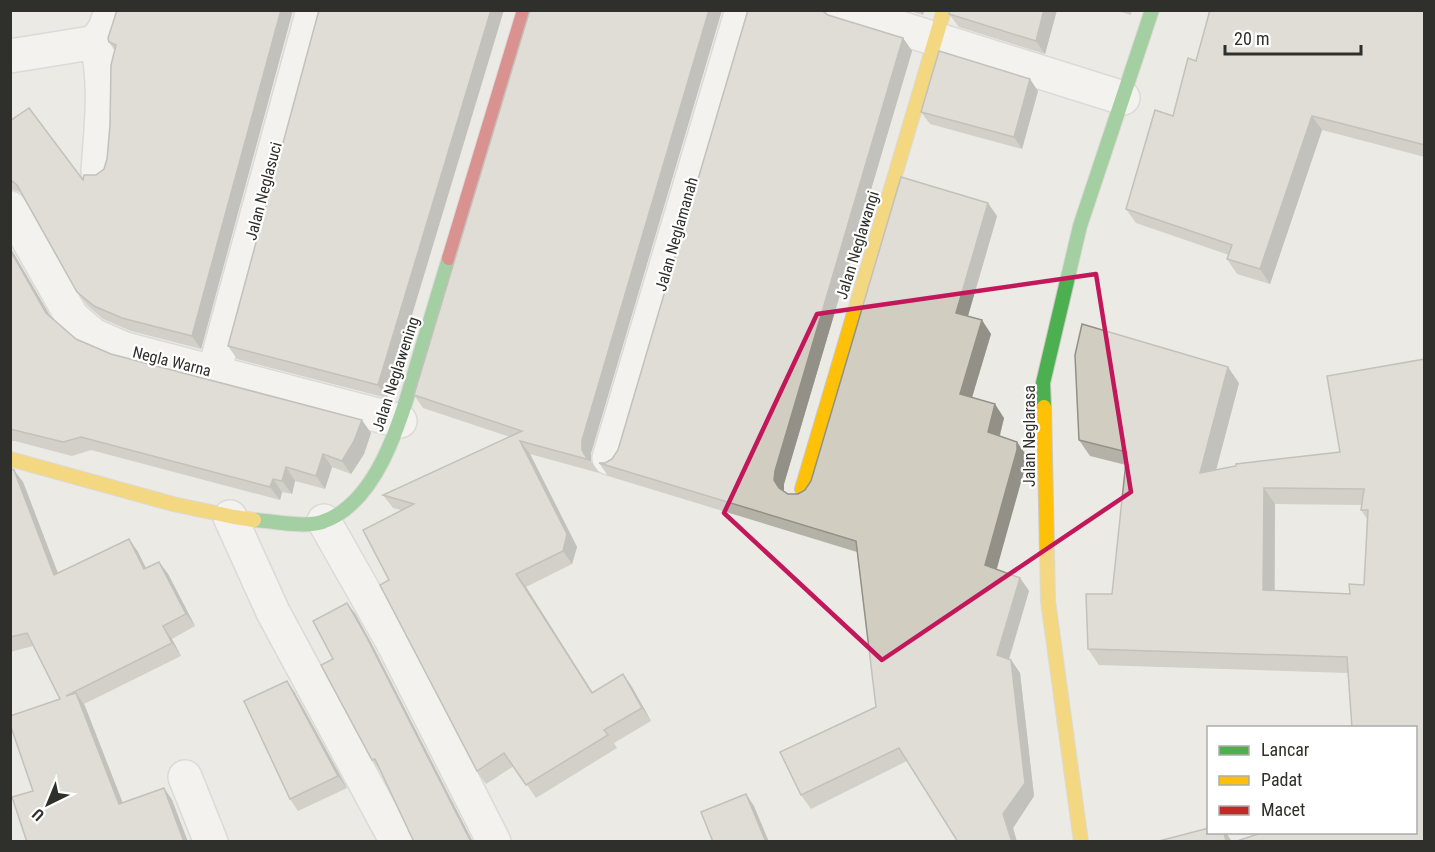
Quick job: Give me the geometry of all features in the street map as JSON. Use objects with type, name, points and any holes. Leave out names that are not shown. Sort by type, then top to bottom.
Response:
[{"type":"street","points":[[10,56],[91,43],[107,27],[111,10]]},
{"type":"street","name":"Jalan Neglasuci","points":[[214,372],[313,10]]},
{"type":"street","name":"Jalan Neglawening","points":[[324,521],[341,510],[357,495],[376,472],[400,421],[524,10]]},
{"type":"street","name":"Jalan Neglamanah","points":[[609,458],[742,10]]},
{"type":"street","points":[[843,10],[940,26],[1123,98]]},
{"type":"street","name":"Jalan Neglarasa","points":[[1076,841],[1048,601],[1043,383],[1080,226],[1152,10]]},
{"type":"street","name":"Jalan Neglawangi","points":[[802,489],[940,26]]},
{"type":"street","points":[[96,40],[103,66],[98,171]]},
{"type":"street","name":"Negla Warna","points":[[10,208],[72,317],[93,335],[125,349],[400,421]]},
{"type":"street","points":[[10,459],[230,517],[294,523],[324,521],[392,641],[494,842]]},
{"type":"street","points":[[230,517],[273,612],[397,842]]},
{"type":"street","points":[[185,777],[212,842]]},
{"type":"highlighted area","points":[[1096,274],[1131,492],[882,660],[724,513],[817,314]]},
{"type":"building","points":[[117,10],[281,10],[192,336],[122,318],[94,306],[77,292],[17,185],[10,179],[10,121],[29,108],[83,180],[84,175],[96,175],[104,169],[110,126],[111,65],[116,45],[109,42],[108,38]]},
{"type":"building","points":[[319,10],[491,10],[378,385],[228,346]]},
{"type":"building","points":[[530,10],[709,10],[582,440],[582,450],[590,460],[520,441],[567,534],[563,551],[516,574],[592,693],[623,674],[642,708],[604,730],[608,735],[526,785],[504,753],[477,771],[380,585],[389,580],[363,530],[414,504],[383,495],[522,431],[414,395]]},
{"type":"building","points":[[748,10],[821,10],[828,15],[903,38],[775,471],[774,480],[779,488],[788,494],[798,494],[805,490],[811,481],[901,177],[988,203],[956,313],[982,320],[960,394],[995,404],[988,432],[1017,442],[1017,450],[985,565],[1020,578],[997,655],[1011,660],[1025,783],[1003,814],[1012,842],[958,842],[899,748],[801,795],[780,752],[876,707],[856,541],[599,463],[612,459],[618,450]]},
{"type":"building","points":[[950,10],[1044,10],[1036,41],[949,14]]},
{"type":"building","points":[[1210,10],[1425,10],[1425,145],[1312,116],[1260,269],[1227,259],[1232,245],[1126,209],[1155,110],[1173,116],[1188,58],[1196,61]]},
{"type":"building","points":[[939,51],[1030,79],[1014,137],[921,112]]},
{"type":"building","points":[[10,250],[46,313],[76,339],[111,354],[362,420],[354,441],[342,461],[323,454],[316,476],[286,467],[282,481],[273,479],[270,487],[81,437],[63,442],[10,429]]},
{"type":"building","points":[[1082,324],[1228,367],[1200,473],[1236,466],[1236,464],[1340,452],[1327,376],[1425,359],[1425,842],[1234,842],[1258,834],[1417,834],[1417,726],[1352,726],[1347,657],[1088,649],[1086,594],[1112,594],[1127,452],[1079,440],[1075,355]],"holes":[[[1264,488],[1364,489],[1361,510],[1368,510],[1364,585],[1349,584],[1350,594],[1263,590]]]},
{"type":"building","points":[[10,469],[14,470],[54,575],[129,539],[144,569],[159,562],[186,614],[163,626],[172,643],[66,696],[76,693],[119,804],[164,788],[184,842],[27,842],[12,797],[33,791],[10,724],[10,716],[60,699],[27,633],[10,637]]},
{"type":"building","points":[[347,603],[472,842],[414,842],[375,759],[372,760],[321,665],[333,659],[313,621]]},
{"type":"building","points":[[287,681],[338,776],[290,799],[244,701]]},
{"type":"building","points":[[746,794],[766,842],[713,842],[701,812]]},
{"type":"building","points":[[1207,829],[1207,834],[1224,834],[1226,842],[1155,842]]},
{"type":"traffic: fast","points":[[1044,407],[1043,383],[1080,226],[1152,10]]},
{"type":"traffic: fast","points":[[254,520],[314,524],[343,511],[360,495],[375,474],[398,425],[449,258]]},
{"type":"traffic: slow","points":[[802,489],[944,10]]},
{"type":"traffic: slow","points":[[1044,407],[1048,601],[1081,842]]},
{"type":"traffic: slow","points":[[10,459],[173,504],[254,520]]},
{"type":"traffic: jam","points":[[449,258],[524,10]]}]
